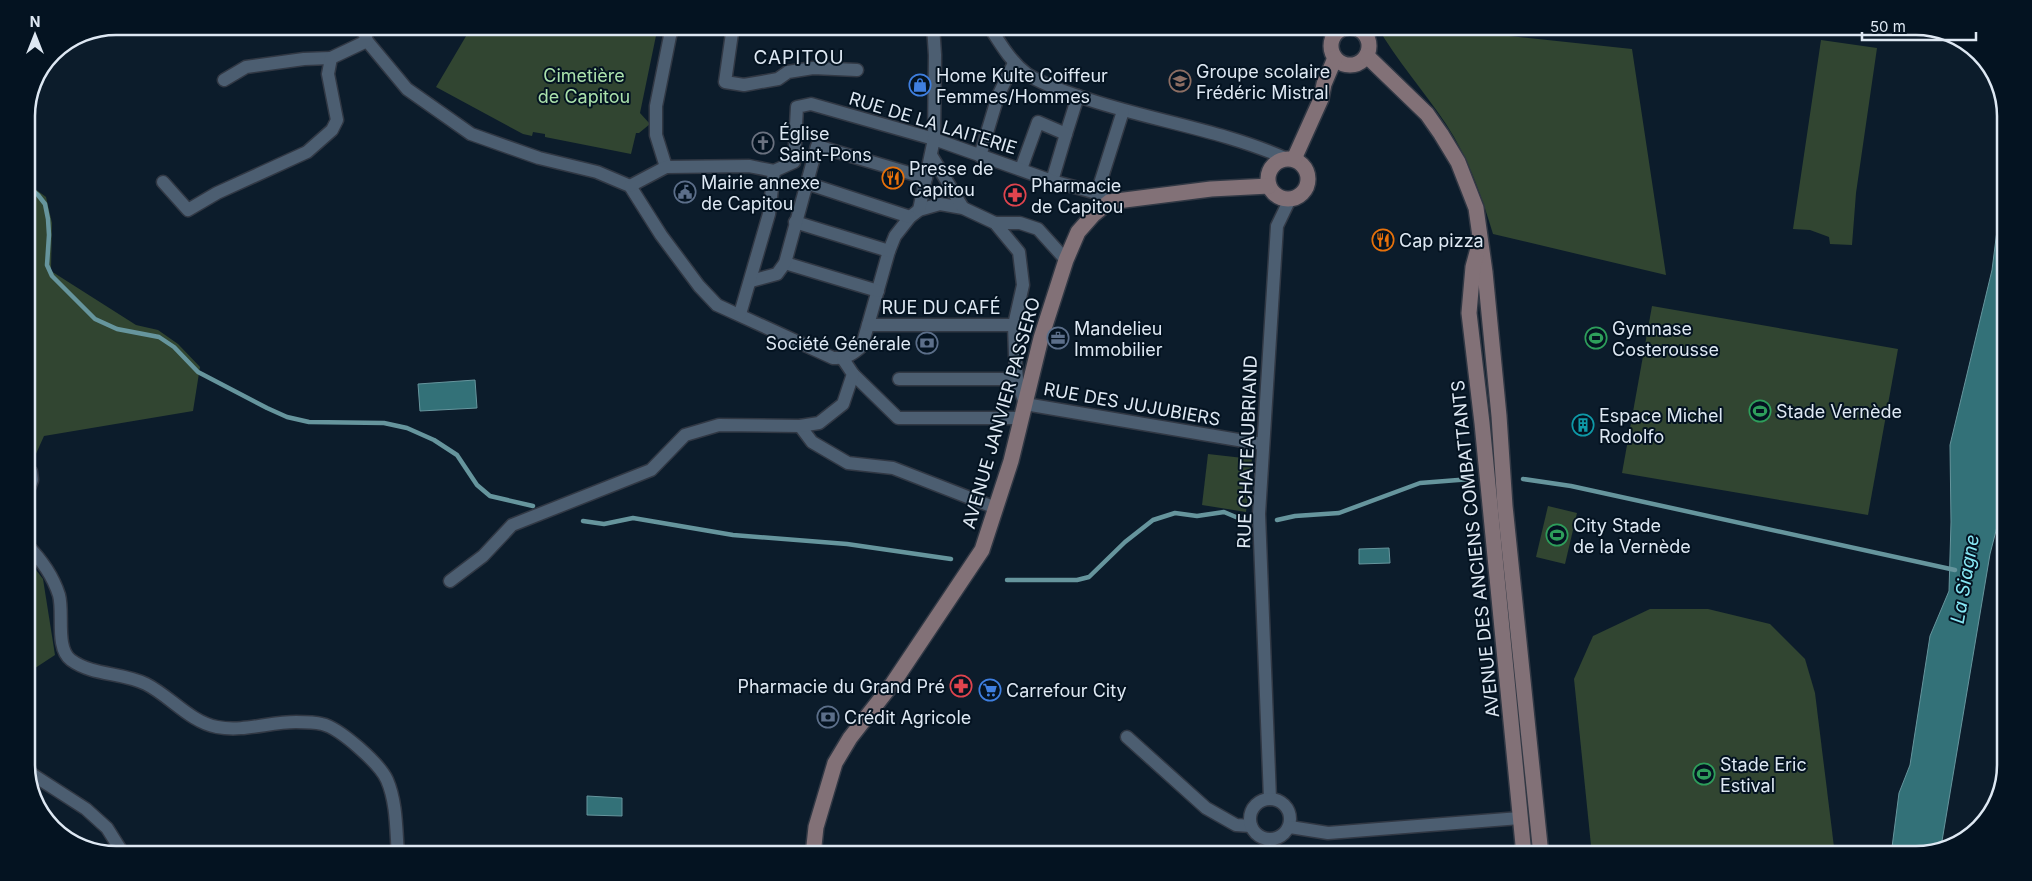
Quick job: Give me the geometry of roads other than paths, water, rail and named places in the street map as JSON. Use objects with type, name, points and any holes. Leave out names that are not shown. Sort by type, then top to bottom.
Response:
[{"type":"main road","points":[[1336,35],[1332,42],[1332,51],[1335,58],[1351,65],[1361,62],[1367,56],[1369,43],[1365,35]]},
{"type":"main road","name":"AVENUE DES ANCIENS COMBATTANTS","points":[[1367,56],[1427,114],[1450,148],[1466,180],[1476,208],[1499,416],[1506,515],[1540,846]]},
{"type":"main road","points":[[1290,159],[1321,99],[1324,84],[1335,58]]},
{"type":"main road","points":[[1290,159],[1305,167],[1309,179],[1304,191],[1290,199],[1278,196],[1269,186],[1268,178],[1271,168],[1280,161],[1290,159]]},
{"type":"main road","points":[[1103,198],[1269,186]]},
{"type":"main road","name":"AVENUE JANVIER PASSERO","points":[[814,846],[816,827],[835,763],[850,738],[893,682],[982,550],[1011,461],[1041,338],[1066,260],[1078,232],[1093,215],[1103,198]]},
{"type":"main road","name":"AVENUE DES ANCIENS COMBATTANTS","points":[[1481,241],[1472,268],[1468,313],[1483,439],[1523,846]]},
{"type":"street","points":[[364,35],[366,41],[406,89],[471,134],[539,158],[598,172],[630,186],[661,235],[698,286],[717,305],[833,358],[843,359],[862,346],[889,251],[895,236],[914,214],[926,178],[934,139],[934,35]]},
{"type":"street","points":[[666,167],[656,135],[656,106],[670,35]]},
{"type":"street","points":[[731,35],[725,82],[744,85],[778,79],[788,72],[813,68],[857,70]]},
{"type":"street","points":[[995,35],[1014,63],[1028,75],[1078,96],[1123,111],[1262,148],[1290,159]]},
{"type":"street","points":[[224,80],[246,67],[304,59],[331,58],[366,41]]},
{"type":"street","points":[[163,182],[188,210],[218,193],[306,152],[332,130],[338,120],[328,74],[331,58]]},
{"type":"street","points":[[980,156],[998,96],[1014,63]]},
{"type":"street","points":[[1052,181],[1078,96]]},
{"type":"street","name":"RUE DE LA LAITERIE","points":[[774,171],[794,162],[798,106],[811,104],[934,139],[1103,198]]},
{"type":"street","points":[[1103,198],[1123,111]]},
{"type":"street","points":[[1020,169],[1038,122],[1066,134]]},
{"type":"street","points":[[751,281],[777,274],[785,263],[817,146],[926,178]]},
{"type":"street","points":[[931,155],[963,208]]},
{"type":"street","points":[[630,186],[666,167],[749,166],[774,171],[769,214],[740,314]]},
{"type":"street","points":[[806,183],[914,214],[940,204],[963,208],[996,223],[1020,223],[1038,230],[1066,260]]},
{"type":"street","name":"RUE CHATEAUBRIAND","points":[[1270,799],[1259,514],[1277,226],[1290,199]]},
{"type":"street","points":[[795,222],[889,251]]},
{"type":"street","points":[[996,223],[1019,252],[1023,285],[1014,325],[1016,379],[1023,411]]},
{"type":"street","points":[[785,263],[878,291]]},
{"type":"street","name":"RUE DU CAFÉ","points":[[868,324],[1014,325]]},
{"type":"street","name":"RUE DES JUJUBIERS","points":[[843,359],[853,374],[898,418],[1023,411],[1262,444]]},
{"type":"street","points":[[450,581],[483,556],[512,525],[651,470],[685,435],[719,425],[800,426],[819,423],[843,404],[853,374]]},
{"type":"street","points":[[899,379],[1016,379]]},
{"type":"street","points":[[800,426],[812,442],[848,462],[893,468],[996,508]]},
{"type":"street","points":[[35,555],[50,574],[59,596],[62,614],[61,642],[69,658],[86,669],[123,676],[146,684],[194,717],[215,727],[240,729],[296,722],[324,724],[350,739],[386,779],[392,798],[397,846]]},
{"type":"street","points":[[1127,737],[1206,808],[1236,824],[1251,826]]},
{"type":"street","points":[[36,778],[86,809],[107,828],[118,846]]},
{"type":"street","points":[[1270,799],[1282,803],[1290,814],[1290,827],[1276,839],[1259,837],[1251,826],[1250,816],[1256,806],[1270,799]]},
{"type":"street","points":[[1290,827],[1328,833],[1520,818]]},
{"type":"water","name":"La Siagne","points":[[1997,231],[1997,527],[1990,554],[1942,842],[1916,846],[1892,846],[1899,793],[1910,765],[1930,636],[1949,591],[1951,522],[1950,445],[1992,270]]},
{"type":"water","points":[[475,380],[477,408],[420,411],[418,384]]},
{"type":"water","points":[[1389,548],[1390,563],[1359,564],[1359,549]]},
{"type":"water","points":[[587,796],[622,798],[622,816],[587,815]]},
{"type":"waterway","points":[[35,192],[45,204],[49,235],[47,265],[52,276],[95,319],[117,329],[159,337],[174,347],[198,372],[287,417],[309,422],[384,423],[407,428],[434,440],[457,455],[477,485],[490,496],[533,506]]},
{"type":"waterway","points":[[1277,520],[1295,516],[1339,513],[1420,483],[1471,479]]},
{"type":"waterway","name":"La Siagne","points":[[1523,479],[1571,486],[1955,570]]},
{"type":"waterway","points":[[1007,580],[1077,580],[1089,577],[1125,542],[1153,520],[1175,513],[1197,516],[1224,512],[1243,520]]},
{"type":"waterway","points":[[583,521],[604,524],[633,518],[733,535],[847,544],[951,559]]},
{"type":"place","name":"Groupe scolaire Frédéric Mistral","points":[[1180,81]]},
{"type":"place","name":"Home Kulte Coiffeur Femmes/Hommes","points":[[920,85]]},
{"type":"place","name":"Église Saint-Pons","points":[[763,143]]},
{"type":"place","name":"Presse de Capitou","points":[[893,178]]},
{"type":"place","name":"Mairie annexe de Capitou","points":[[685,192]]},
{"type":"place","name":"Pharmacie de Capitou","points":[[1015,195]]},
{"type":"place","name":"Cap pizza","points":[[1383,240]]},
{"type":"place","name":"Mandelieu Immobilier","points":[[1058,338]]},
{"type":"place","name":"Gymnase Costerousse","points":[[1596,338]]},
{"type":"place","name":"Société Générale","points":[[927,343]]},
{"type":"place","name":"Stade Vernède","points":[[1760,411]]},
{"type":"place","name":"Espace Michel Rodolfo","points":[[1583,425]]},
{"type":"place","name":"City Stade de la Vernède","points":[[1557,535]]},
{"type":"place","name":"Pharmacie du Grand Pré","points":[[961,686]]},
{"type":"place","name":"Carrefour City","points":[[990,690]]},
{"type":"place","name":"Crédit Agricole","points":[[828,717]]},
{"type":"place","name":"Stade Eric Estival","points":[[1704,774]]},
{"type":"district","name":"CAPITOU","points":[[799,57]]},
{"type":"park label","name":"Cimetière de Capitou","points":[[584,85]]}]
